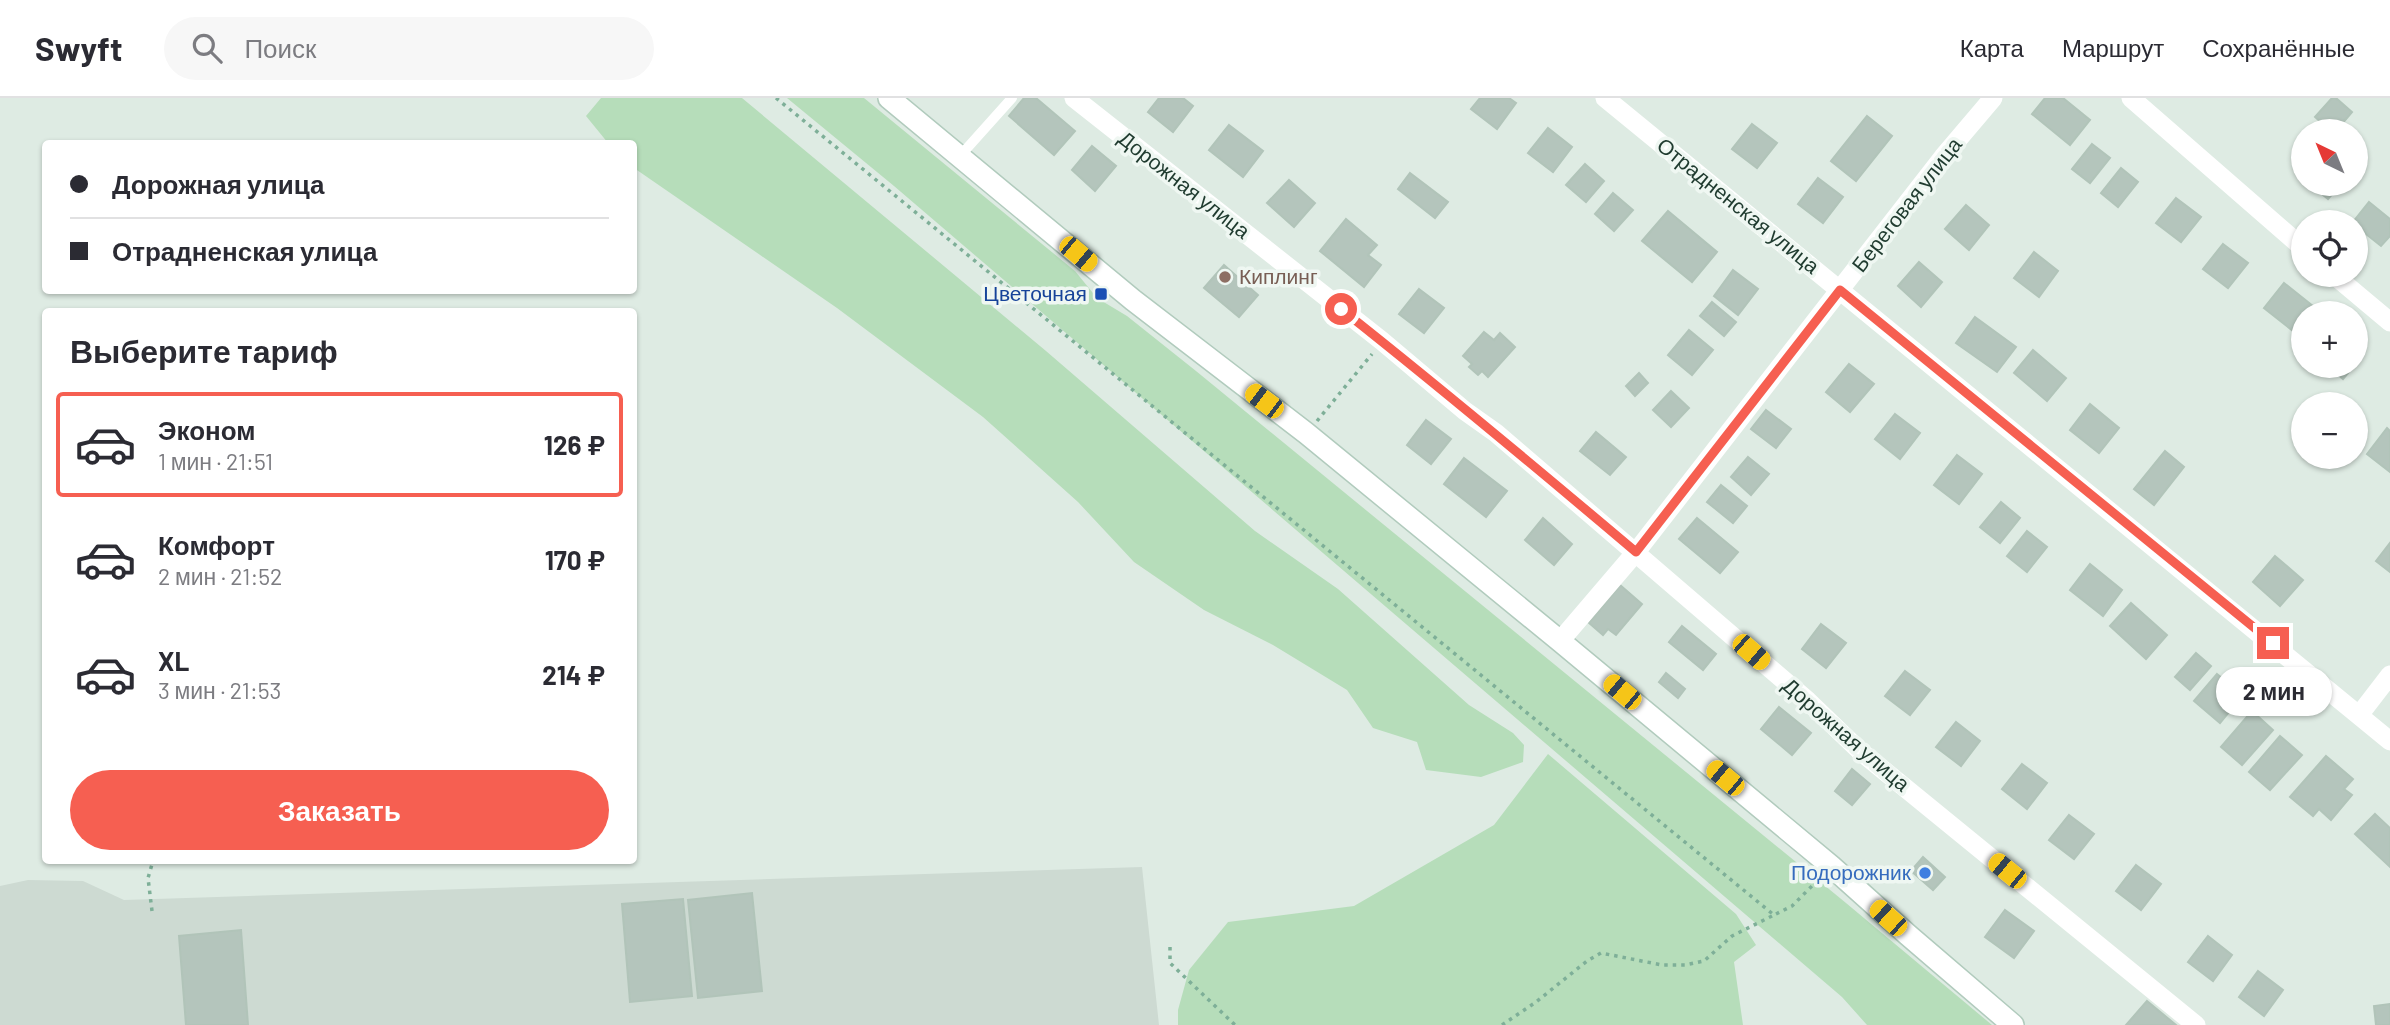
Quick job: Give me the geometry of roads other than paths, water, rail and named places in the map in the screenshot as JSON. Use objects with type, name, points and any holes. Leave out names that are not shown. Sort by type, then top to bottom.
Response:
[{"type":"street","points":[[889,98],[1133,300],[1306,433],[1560,641],[1831,866],[2013,1025]]},
{"type":"street","name":"Дорожная улица","points":[[1074,98],[1496,433],[1808,701],[1860,751],[2196,1025]]},
{"type":"street","name":"Отрадненская улица","points":[[1605,98],[2390,741]]},
{"type":"street","name":"Береговая улица","points":[[1560,641],[1636,552],[1943,157],[1993,98]]},
{"type":"street","points":[[2131,98],[2291,238]]},
{"type":"street","points":[[2348,287],[2390,322]]},
{"type":"street","points":[[2360,714],[2390,675]]},
{"type":"lane","points":[[960,156],[1012,98]]},
{"type":"place","name":"Киплинг","points":[[1225,277]]},
{"type":"place","name":"Цветочная","points":[[1101,294]]},
{"type":"place","name":"Подорожник","points":[[1925,873]]}]
